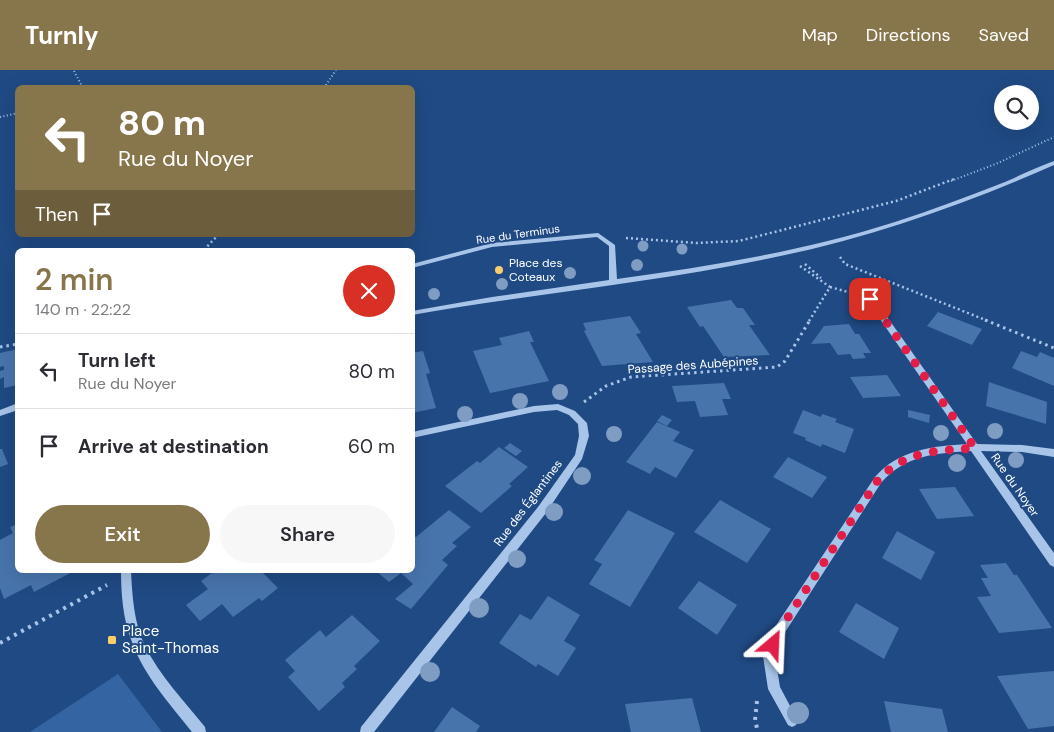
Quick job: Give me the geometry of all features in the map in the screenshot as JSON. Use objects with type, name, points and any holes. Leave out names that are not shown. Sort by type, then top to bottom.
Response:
[{"type":"street","points":[[415,313],[731,263],[830,242],[923,216],[984,193],[1054,163]]},
{"type":"street","name":"Rue du Terminus","points":[[415,265],[492,245],[598,235]]},
{"type":"street","points":[[598,235],[612,245],[613,281]]},
{"type":"street","name":"Rue du Noyer","points":[[870,299],[1054,562]]},
{"type":"street","points":[[0,413],[15,407]]},
{"type":"street","points":[[415,435],[534,409],[558,407],[572,412]]},
{"type":"street","points":[[0,413],[15,410]]},
{"type":"street","name":"Rue des Églantines","points":[[366,732],[542,510],[580,456],[584,436],[582,423],[572,412]]},
{"type":"street","points":[[792,721],[774,689],[769,656],[777,634],[878,480],[892,466],[912,456],[932,452],[975,448],[1007,448],[1054,453]]},
{"type":"street","points":[[130,573],[133,623],[141,649],[158,677],[200,732]]},
{"type":"path","points":[[326,85],[336,70]]},
{"type":"path","points":[[74,72],[81,85]]},
{"type":"path","points":[[0,117],[15,114]]},
{"type":"path","points":[[598,235],[692,244],[719,244],[739,241],[896,201],[998,163],[1054,137]]},
{"type":"path","points":[[206,248],[216,237]]},
{"type":"path","points":[[830,242],[845,264],[1054,348]]},
{"type":"path","name":"Passage des Aubépines","points":[[572,412],[595,392],[615,380],[631,377],[766,370],[777,367],[785,361],[830,287],[870,299]]},
{"type":"path","points":[[0,347],[15,344]]},
{"type":"path","points":[[0,643],[128,573]]},
{"type":"shaded area","points":[[118,674],[162,732],[30,732]]},
{"type":"building","points":[[731,300],[737,308],[743,308],[755,325],[749,325],[770,355],[724,357],[703,326],[700,327],[687,307]]},
{"type":"building","points":[[938,312],[982,329],[972,345],[927,326]]},
{"type":"building","points":[[630,316],[641,333],[636,334],[653,362],[602,366],[584,331],[586,330],[583,323]]},
{"type":"building","points":[[849,324],[855,334],[859,334],[871,353],[863,353],[866,358],[853,359],[850,354],[838,355],[830,343],[811,344],[824,326]]},
{"type":"building","points":[[529,331],[534,342],[530,342],[549,381],[490,393],[473,351],[502,345],[499,338]]},
{"type":"building","points":[[15,350],[15,386],[4,388],[4,377],[0,379],[0,371],[4,370],[4,366],[0,367],[0,353]]},
{"type":"building","points":[[423,351],[430,373],[426,374],[436,408],[415,412],[415,352]]},
{"type":"building","points":[[1021,351],[1037,357],[1040,352],[1054,358],[1054,386],[1012,368]]},
{"type":"building","points":[[887,375],[901,396],[863,398],[850,377]]},
{"type":"building","points":[[989,382],[1047,402],[1046,424],[986,406]]},
{"type":"building","points":[[724,383],[731,399],[722,399],[728,415],[700,417],[695,401],[677,402],[672,386]]},
{"type":"building","points":[[803,410],[821,417],[822,414],[837,419],[835,422],[854,429],[845,453],[822,444],[821,447],[793,433]]},
{"type":"building","points":[[908,410],[930,415],[929,423],[908,417]]},
{"type":"building","points":[[662,415],[672,420],[667,426],[657,421]]},
{"type":"building","points":[[657,422],[680,432],[673,441],[694,450],[676,478],[655,467],[650,474],[626,462]]},
{"type":"building","points":[[510,443],[522,451],[516,456],[504,448]]},
{"type":"building","points":[[499,447],[528,467],[509,484],[512,486],[481,513],[445,486],[477,461],[480,463]]},
{"type":"building","points":[[0,449],[2,449],[8,464],[0,467]]},
{"type":"building","points":[[788,457],[827,477],[812,498],[773,477]]},
{"type":"building","points":[[955,487],[974,516],[937,519],[919,489]]},
{"type":"building","points":[[720,500],[771,529],[747,563],[694,532]]},
{"type":"building","points":[[449,510],[471,527],[452,543],[457,546],[442,560],[448,565],[411,609],[395,599],[413,584],[401,573],[415,573],[416,537]]},
{"type":"building","points":[[628,510],[675,533],[630,607],[589,584],[602,564],[594,560]]},
{"type":"building","points":[[15,525],[15,573],[70,573],[34,592],[31,585],[4,599],[0,588],[0,540],[13,533],[10,527]]},
{"type":"building","points":[[897,531],[935,552],[921,580],[882,558]]},
{"type":"building","points":[[1006,563],[1014,575],[1017,575],[1052,628],[999,633],[977,597],[991,596],[981,578],[988,578],[980,565]]},
{"type":"building","points":[[212,573],[263,573],[278,588],[262,601],[259,598],[233,617],[222,604],[200,621],[186,605],[208,589],[201,581]]},
{"type":"building","points":[[378,573],[401,573],[389,582]]},
{"type":"building","points":[[699,581],[737,605],[717,635],[678,608]]},
{"type":"building","points":[[548,596],[580,615],[564,641],[576,648],[558,676],[538,664],[536,667],[499,643],[520,614],[531,620]]},
{"type":"building","points":[[856,603],[899,628],[884,659],[839,632]]},
{"type":"building","points":[[352,615],[380,641],[354,666],[357,669],[342,683],[345,687],[319,711],[288,677],[295,671],[285,660],[320,630],[326,637]]},
{"type":"building","points":[[1054,671],[1054,726],[1028,729],[997,676]]},
{"type":"building","points":[[692,698],[701,732],[631,732],[625,704]]},
{"type":"building","points":[[884,701],[942,709],[948,732],[891,732]]},
{"type":"building","points":[[452,707],[480,726],[476,732],[434,732]]},
{"type":"place","name":"Place des Coteaux","points":[[499,270]]},
{"type":"place","name":"Place Saint-Thomas","points":[[112,640]]},
{"type":"route","points":[[773,645],[777,634],[886,470],[912,456],[975,448],[870,299]]}]
